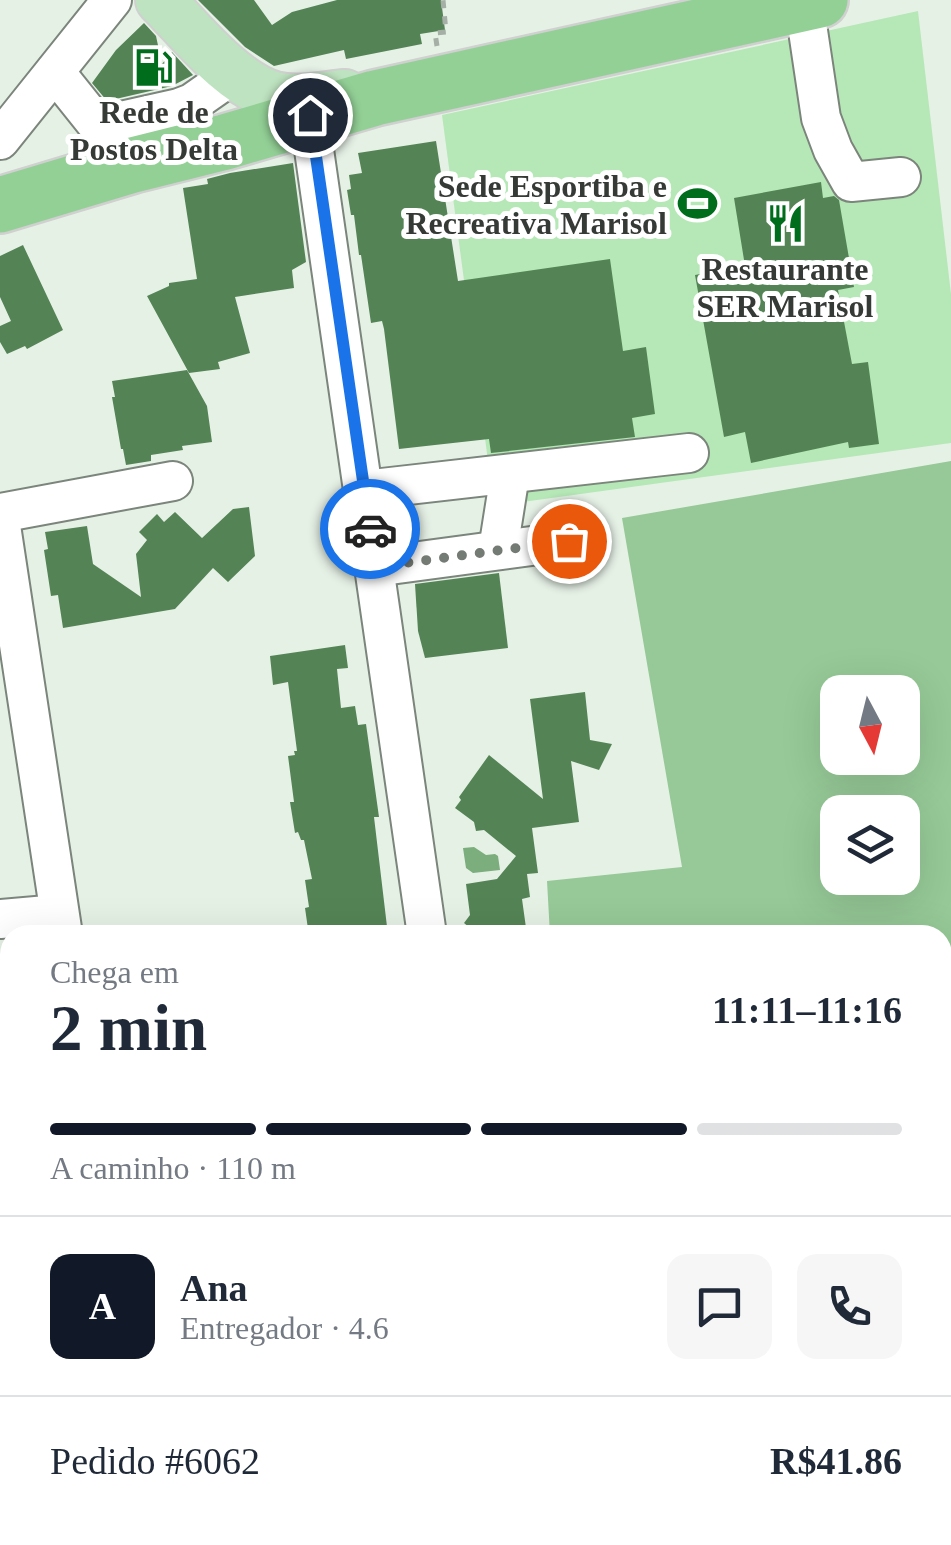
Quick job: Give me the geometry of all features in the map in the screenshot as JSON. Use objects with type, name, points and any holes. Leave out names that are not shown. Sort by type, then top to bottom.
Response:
[{"type":"highway","points":[[0,206],[375,98],[812,2]]},
{"type":"main road","points":[[160,0],[234,73],[276,96],[311,98],[344,94],[375,98]]},
{"type":"street","points":[[0,140],[112,0]]},
{"type":"street","points":[[812,2],[821,118],[833,150],[851,182],[900,177]]},
{"type":"street","points":[[55,72],[95,122],[102,125],[192,103],[234,73]]},
{"type":"street","points":[[310,115],[426,925]]},
{"type":"street","points":[[364,490],[689,453]]},
{"type":"street","points":[[498,550],[510,474]]},
{"type":"street","points":[[0,920],[61,925],[9,650],[0,516],[173,481]]},
{"type":"street","points":[[375,567],[569,541]]},
{"type":"shaded area","name":"Sede Esportiba e Recreativa Marisol","points":[[918,11],[951,294],[951,443],[494,506],[442,115]]},
{"type":"shaded area","points":[[951,461],[951,925],[549,925],[547,881],[682,867],[622,518]]},
{"type":"shaded area","points":[[474,847],[486,855],[498,856],[500,870],[473,873],[466,868],[463,848]]},
{"type":"building","points":[[198,0],[254,0],[272,25],[292,12],[337,0],[441,0],[445,30],[420,34],[422,44],[346,59],[344,50],[274,66],[245,47]]},
{"type":"building","name":"Rede de Postos Delta","points":[[144,23],[156,36],[162,64],[172,52],[193,75],[172,86],[107,101],[92,83],[116,50]]},
{"type":"building","points":[[436,141],[458,281],[610,259],[623,351],[646,347],[655,414],[632,418],[635,437],[491,453],[489,439],[399,449],[384,329],[382,321],[371,323],[347,190],[351,189],[349,175],[362,173],[358,153]]},
{"type":"building","points":[[293,163],[306,262],[292,270],[294,288],[235,297],[250,353],[218,362],[220,369],[189,373],[147,296],[169,283],[197,279],[183,188],[208,184],[207,179],[230,173]]},
{"type":"building","points":[[821,182],[823,198],[834,196],[839,200],[854,287],[838,290],[852,364],[868,362],[879,444],[849,448],[848,442],[751,463],[745,432],[724,437],[695,275],[745,266],[734,198]]},
{"type":"building","points":[[23,245],[63,330],[27,349],[25,346],[7,354],[0,342],[0,326],[11,321],[0,297],[0,256]]},
{"type":"building","points":[[187,370],[207,406],[212,442],[182,446],[183,450],[151,455],[151,461],[126,465],[112,381]]},
{"type":"building","points":[[249,507],[255,556],[228,582],[213,568],[175,609],[63,628],[58,595],[51,596],[45,532],[87,526],[93,564],[141,597],[136,554],[147,540],[139,532],[157,514],[164,522],[175,512],[202,538],[233,509]]},
{"type":"building","points":[[499,573],[508,648],[425,658],[418,631],[415,584]]},
{"type":"building","points":[[345,645],[348,668],[337,669],[341,708],[355,706],[358,725],[366,724],[379,817],[374,817],[387,925],[307,925],[305,880],[312,879],[304,840],[295,833],[290,802],[294,802],[288,756],[297,751],[288,682],[273,685],[270,656]]},
{"type":"building","points":[[585,692],[590,740],[612,744],[599,770],[571,761],[579,822],[532,828],[538,873],[527,874],[530,897],[522,899],[526,925],[466,925],[470,915],[466,884],[497,879],[516,856],[484,830],[476,831],[474,822],[455,808],[489,755],[543,799],[530,699]]},
{"type":"way so far","points":[[370,529],[375,567],[569,541]]},
{"type":"place","name":"Rede de Postos Delta","points":[[154,67]]},
{"type":"place","name":"Sede Esportiba e Recreativa Marisol","points":[[697,204]]},
{"type":"place","name":"Restaurante SER Marisol","points":[[785,224]]},
{"type":"route","points":[[310,115],[370,529]]}]
